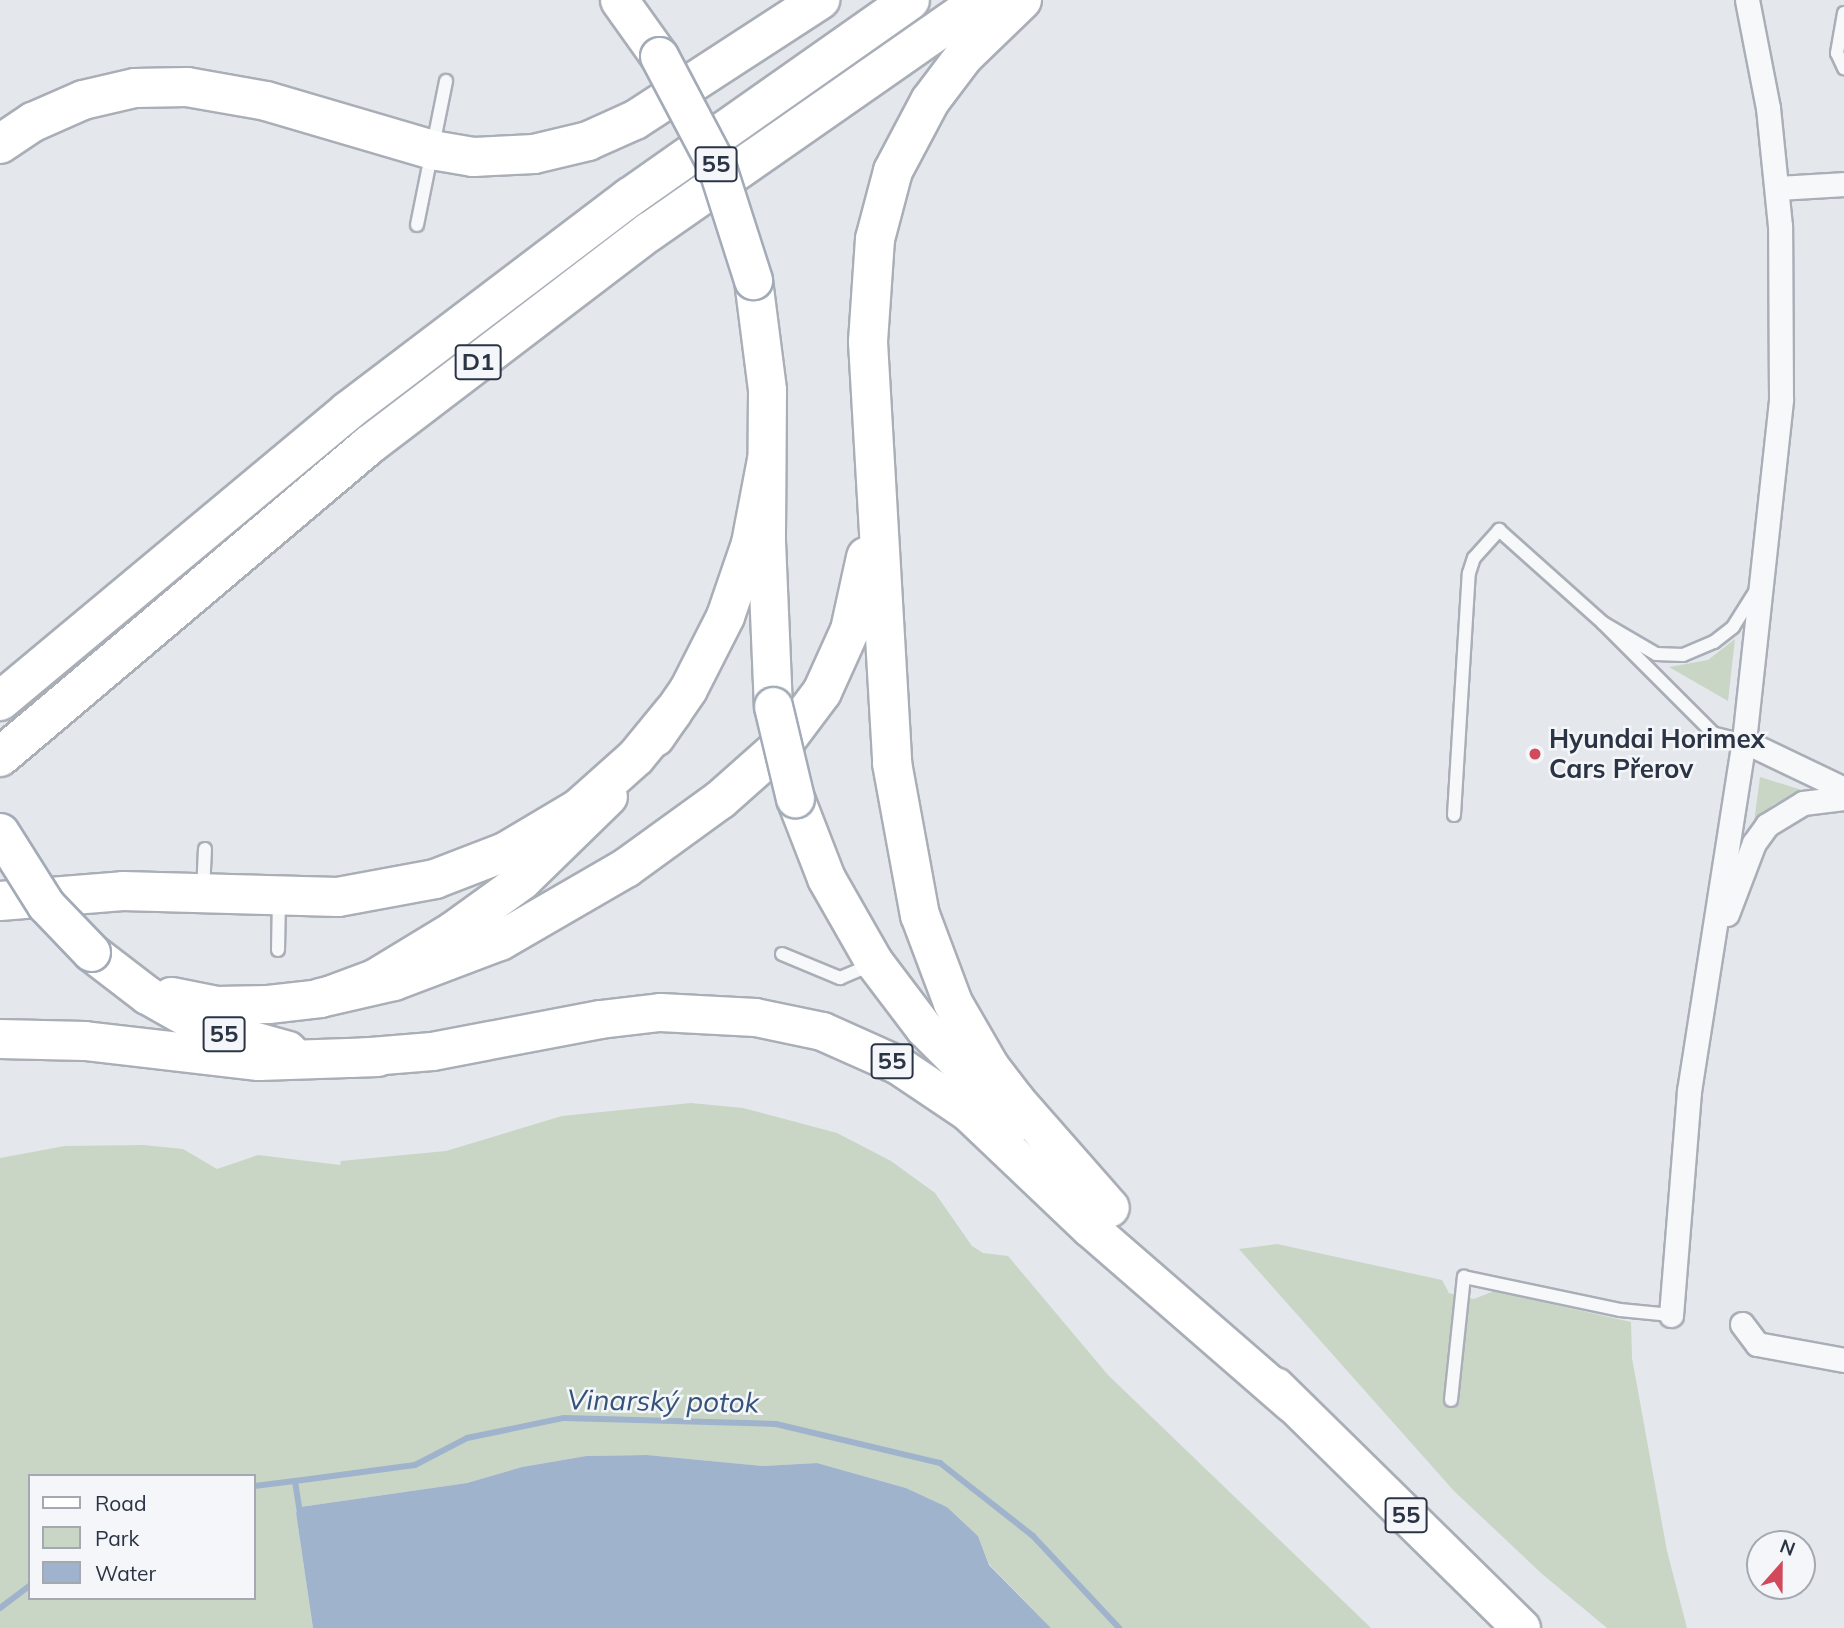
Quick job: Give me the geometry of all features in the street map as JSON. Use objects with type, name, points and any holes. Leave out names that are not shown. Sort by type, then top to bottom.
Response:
[{"type":"highway","points":[[0,144],[33,122],[83,100],[135,88],[187,87],[266,101],[432,150],[503,157],[564,148],[600,136],[689,87],[820,0]]},
{"type":"highway","name":"D1","points":[[0,701],[348,411],[631,197],[911,0]]},
{"type":"highway","name":"D1","points":[[0,757],[369,445],[649,232],[981,0]]},
{"type":"highway","points":[[320,998],[430,969],[533,925],[674,835],[783,744],[822,692],[853,619],[868,543],[871,429],[870,273],[893,171],[916,123],[946,78],[1022,0]]},
{"type":"highway","points":[[871,429],[892,763],[920,915],[953,1003],[990,1067],[1110,1208]]},
{"type":"highway","points":[[0,901],[73,892],[279,898],[338,897],[398,888],[505,852],[579,808],[636,757],[672,713]]},
{"type":"highway","points":[[0,1039],[55,1038],[286,1062],[379,1057]]},
{"type":"main road","name":"55","points":[[619,0],[659,56],[716,164],[753,280],[764,353],[772,706],[794,798],[825,878],[874,962],[952,1058],[1110,1208],[1290,1403]]},
{"type":"main road","name":"55","points":[[91,952],[152,988],[193,1002],[242,1006],[320,998],[404,961],[522,880],[595,811],[672,713],[703,664],[734,595],[750,543],[766,459]]},
{"type":"main road","name":"55","points":[[0,832],[46,905],[91,952],[175,1012],[225,1035],[317,1055],[379,1057],[660,1012],[755,1017],[839,1038],[898,1065],[968,1112],[1090,1227],[1290,1403],[1521,1628]]},
{"type":"street","points":[[1671,1315],[1682,1157],[1744,741],[1765,577],[1783,355],[1777,188],[1768,108],[1747,0]]},
{"type":"street","points":[[1777,188],[1844,184]]},
{"type":"street","points":[[1744,741],[1844,789]]},
{"type":"street","points":[[1710,960],[1760,833],[1793,807],[1826,798],[1844,798]]},
{"type":"street","points":[[1742,1324],[1757,1343],[1844,1360]]},
{"type":"lane","points":[[1844,13],[1837,53],[1844,68]]},
{"type":"lane","points":[[417,225],[446,81]]},
{"type":"lane","points":[[1454,815],[1469,573],[1474,558],[1499,530],[1602,623],[1713,733],[1744,741]]},
{"type":"lane","points":[[1602,623],[1656,654],[1683,654],[1714,642],[1733,627],[1765,577]]},
{"type":"lane","points":[[203,894],[205,849]]},
{"type":"lane","points":[[278,950],[279,898]]},
{"type":"lane","points":[[782,954],[840,978],[874,962]]},
{"type":"lane","points":[[1451,1400],[1464,1277],[1620,1310],[1671,1315]]},
{"type":"green space","points":[[1735,639],[1728,701],[1669,667],[1708,660]]},
{"type":"green space","points":[[1760,777],[1805,791],[1774,804],[1754,822]]},
{"type":"green space","points":[[691,1103],[743,1108],[837,1133],[891,1161],[935,1193],[972,1246],[983,1253],[1008,1256],[1108,1375],[1371,1628],[1051,1628],[989,1564],[978,1536],[947,1507],[906,1488],[817,1463],[763,1466],[646,1455],[586,1456],[522,1467],[467,1483],[300,1507],[296,1513],[313,1628],[0,1628],[0,1158],[65,1146],[143,1145],[183,1149],[217,1169],[258,1155],[340,1165],[341,1161],[446,1151],[562,1116]]},
{"type":"green space","points":[[1277,1244],[1442,1280],[1449,1293],[1474,1299],[1494,1291],[1631,1322],[1632,1358],[1667,1551],[1687,1628],[1607,1628],[1541,1573],[1454,1491],[1239,1249]]},
{"type":"water","points":[[647,1455],[763,1466],[817,1463],[906,1488],[947,1507],[978,1536],[989,1565],[1051,1628],[313,1628],[296,1513],[300,1507],[467,1483],[522,1467],[586,1456]]},
{"type":"waterway","name":"Vinarský potok","points":[[300,1513],[295,1481],[415,1465],[467,1438],[564,1418],[776,1424],[940,1463],[1033,1536],[1119,1628]]},
{"type":"waterway","points":[[256,1486],[295,1481]]},
{"type":"waterway","points":[[0,1608],[28,1587]]},
{"type":"place","name":"Hyundai Horimex Cars Přerov","points":[[1535,754]]}]
